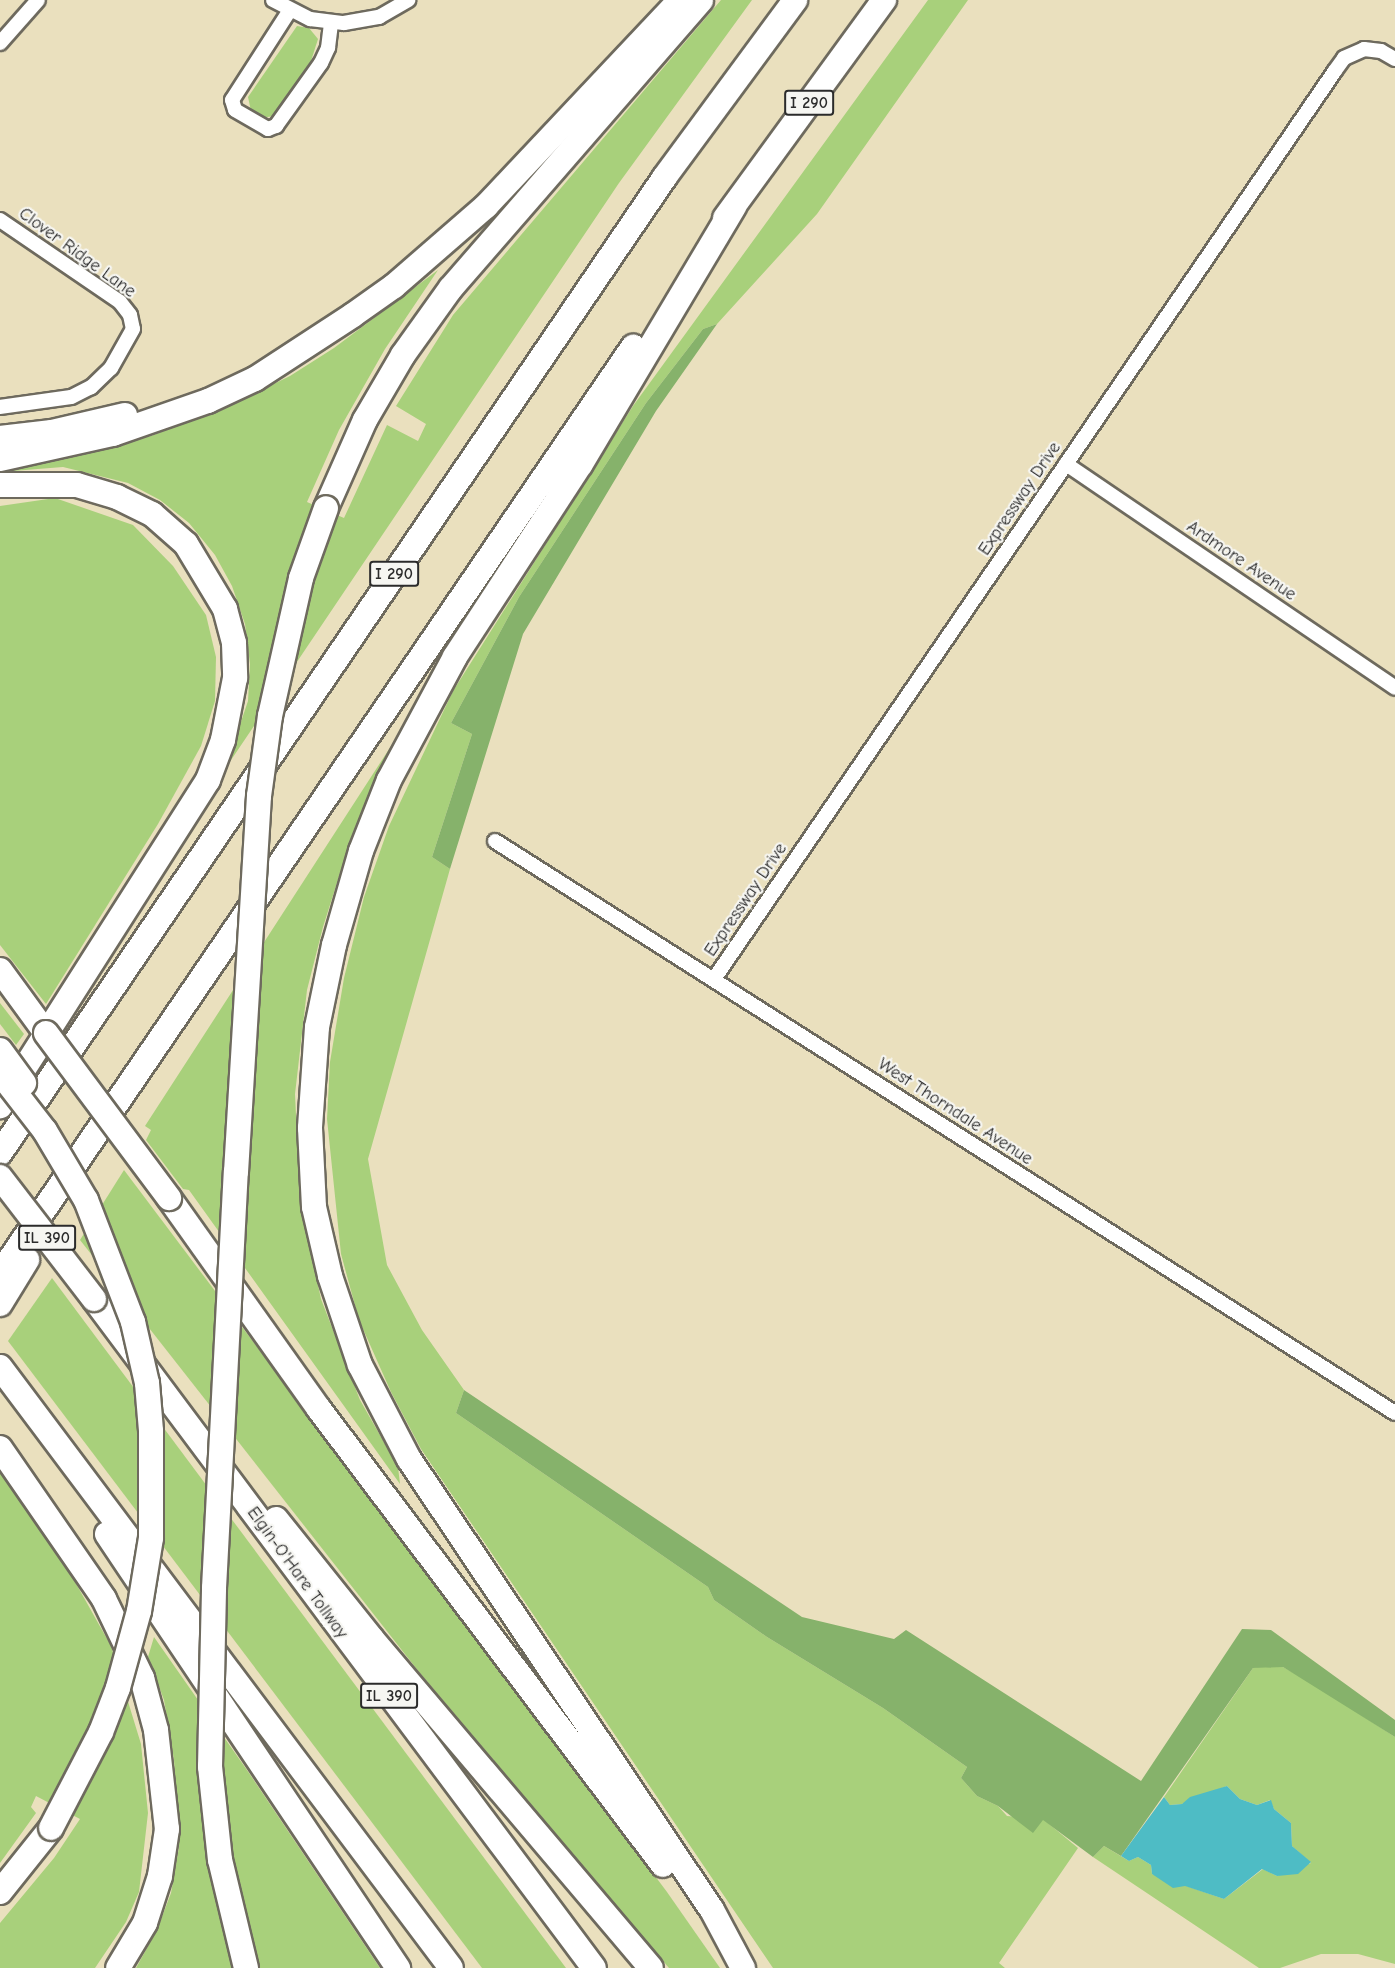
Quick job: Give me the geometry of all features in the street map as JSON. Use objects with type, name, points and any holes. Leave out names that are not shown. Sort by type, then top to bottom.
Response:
[{"type":"highway","points":[[0,459],[53,450],[154,421],[255,379],[394,286],[486,206],[680,0]]},
{"type":"highway","points":[[246,1968],[220,1860],[210,1767],[214,1588],[260,796],[270,716],[301,578],[326,508],[365,420],[403,355],[451,288],[701,0]]},
{"type":"highway","name":"I 290","points":[[0,1153],[664,178],[795,0]]},
{"type":"highway","name":"I 290","points":[[0,1274],[450,611],[734,207],[884,0]]},
{"type":"highway","points":[[734,207],[580,465],[455,657],[389,780],[361,851],[334,945],[317,1027],[310,1128],[314,1208],[330,1276],[360,1365],[409,1459],[712,1910],[741,1968]]},
{"type":"highway","points":[[0,438],[52,432],[132,414],[288,357]]},
{"type":"highway","points":[[0,485],[77,485],[152,514],[186,544],[220,601],[234,644],[235,678],[223,740],[207,780],[0,1106]]},
{"type":"highway","points":[[4,977],[169,1198],[319,1409],[741,1968]]},
{"type":"highway","points":[[0,1304],[164,1034]]},
{"type":"highway","points":[[0,1050],[54,1124],[96,1194],[124,1273],[147,1383],[153,1484],[151,1538],[139,1611],[118,1688],[101,1732],[51,1828],[0,1892]]},
{"type":"highway","points":[[0,1073],[45,1131],[86,1200],[133,1322]]},
{"type":"highway","name":"Elgin-O'Hare Tollway","points":[[0,1177],[94,1299],[594,1968]]},
{"type":"highway","points":[[0,1367],[451,1968]]},
{"type":"highway","points":[[187,1423],[244,1478],[372,1639],[651,1968]]},
{"type":"highway","points":[[0,1448],[104,1599],[141,1678],[156,1730],[167,1829],[160,1876],[146,1923],[118,1968]]},
{"type":"highway","points":[[66,1452],[95,1516],[398,1968]]},
{"type":"street","points":[[0,43],[38,0]]},
{"type":"street","points":[[273,0],[290,10],[331,22],[370,19],[409,0]]},
{"type":"street","points":[[290,10],[232,100],[235,110],[257,126],[268,129],[276,126],[321,63],[328,48],[331,22]]},
{"type":"street","name":"Expressway Drive","points":[[714,979],[1344,58],[1364,50],[1381,51],[1395,59]]},
{"type":"street","name":"Clover Ridge Lane","points":[[0,220],[120,302],[130,315],[133,329],[111,368],[91,387],[71,397],[0,407]]},
{"type":"street","name":"Ardmore Avenue","points":[[1066,464],[1395,688]]},
{"type":"street","name":"West Thorndale Avenue","points":[[495,842],[1395,1413]]},
{"type":"green space","points":[[721,0],[752,0],[619,183],[225,769],[248,701],[250,664],[245,624],[232,586],[215,555],[189,523],[160,500],[128,483],[63,467],[0,472],[0,468],[151,436],[226,407],[290,376],[334,348],[438,270],[385,349],[339,430],[307,502],[344,518],[387,425],[418,441],[426,424],[396,406],[453,315]]},
{"type":"green space","points":[[928,0],[968,0],[817,214],[717,324],[703,329],[646,403],[519,597],[451,723],[472,734],[432,857],[450,869],[368,1159],[387,1265],[422,1330],[464,1390],[456,1413],[708,1587],[714,1600],[767,1637],[883,1708],[967,1767],[961,1778],[977,1796],[998,1806],[1007,1816],[1043,1819],[1078,1848],[999,1963],[1005,1968],[773,1968],[421,1449],[391,1392],[359,1320],[341,1254],[327,1119],[330,1062],[344,978],[364,897],[389,826],[453,691],[633,406]]},
{"type":"green space","points":[[297,26],[309,28],[318,39],[311,61],[274,116],[261,118],[251,111],[248,97]]},
{"type":"green space","points":[[717,324],[656,411],[523,634],[450,869],[432,857],[472,734],[451,723],[519,597],[646,403],[703,329]]},
{"type":"green space","points":[[55,498],[133,525],[173,566],[206,615],[216,657],[215,701],[201,746],[158,824],[46,1004],[0,945],[0,506]]},
{"type":"green space","points":[[393,743],[348,848],[323,927],[307,990],[295,1094],[300,1200],[321,1299],[360,1400],[398,1467],[400,1484],[189,1190],[183,1189],[146,1140],[151,1130],[145,1126]]},
{"type":"green space","points":[[0,1003],[24,1034],[16,1045],[0,1024]]},
{"type":"green space","points":[[124,1170],[667,1892],[720,1968],[669,1968],[419,1672],[80,1240]]},
{"type":"green space","points":[[52,1278],[566,1968],[482,1968],[8,1341]]},
{"type":"green space","points":[[464,1390],[802,1617],[894,1639],[906,1630],[1141,1781],[1242,1629],[1271,1630],[1395,1720],[1395,1737],[1283,1667],[1253,1668],[1121,1856],[1104,1846],[1093,1857],[1043,1820],[1033,1833],[998,1806],[977,1796],[961,1778],[967,1767],[883,1708],[767,1637],[714,1600],[708,1587],[456,1413]]},
{"type":"green space","points":[[0,1470],[74,1580],[111,1646],[141,1744],[148,1813],[139,1892],[126,1922],[95,1968],[0,1968],[0,1923],[54,1858],[80,1819],[36,1796],[31,1807],[36,1813],[0,1863]]},
{"type":"green space","points":[[154,1637],[380,1968],[136,1968],[157,1930],[171,1893],[179,1847],[174,1760],[164,1700],[148,1657]]},
{"type":"green space","points":[[1267,1665],[1283,1667],[1395,1737],[1395,1964],[1358,1954],[1321,1954],[1280,1968],[1259,1968],[1093,1857],[1104,1846],[1129,1861],[1138,1857],[1151,1865],[1152,1874],[1224,1899],[1263,1869],[1277,1876],[1311,1863],[1292,1846],[1291,1823],[1274,1809],[1270,1800],[1257,1805],[1240,1799],[1227,1786],[1182,1804],[1170,1805],[1164,1797],[1253,1668]]},
{"type":"water","points":[[1227,1786],[1240,1799],[1257,1805],[1271,1800],[1274,1809],[1291,1823],[1292,1846],[1311,1862],[1298,1874],[1277,1876],[1262,1869],[1224,1899],[1185,1886],[1173,1888],[1152,1874],[1151,1865],[1138,1857],[1129,1861],[1121,1856],[1164,1797],[1170,1805],[1182,1804],[1190,1797]]}]
